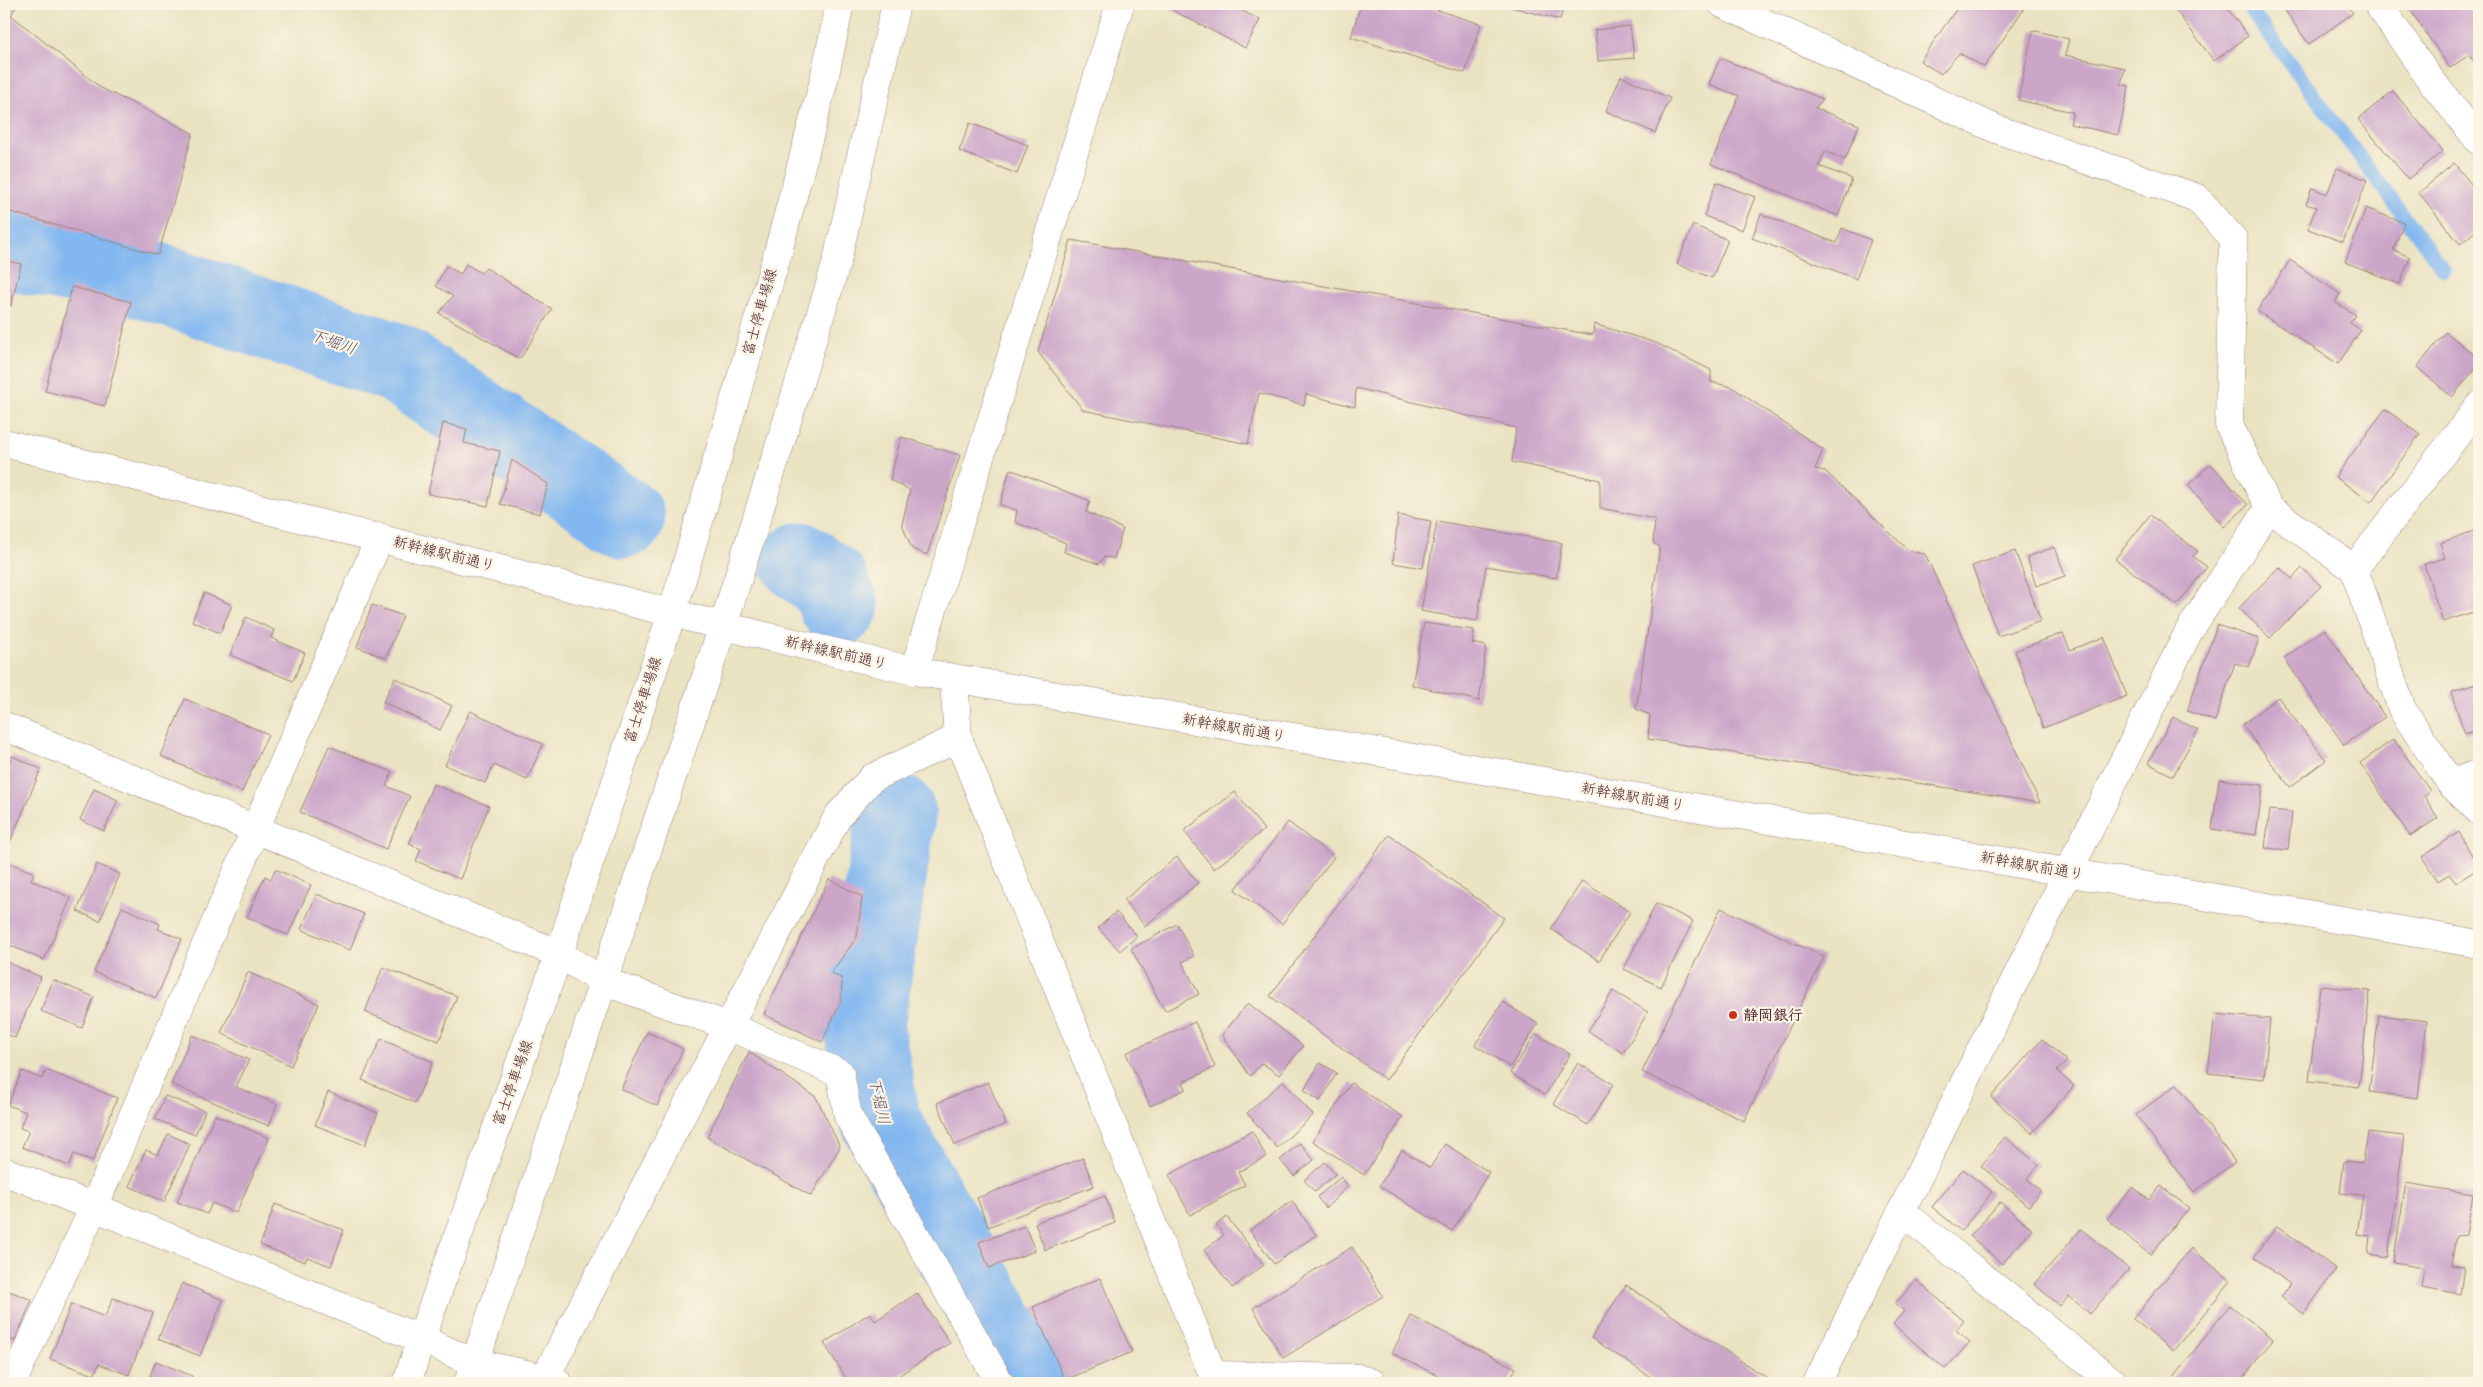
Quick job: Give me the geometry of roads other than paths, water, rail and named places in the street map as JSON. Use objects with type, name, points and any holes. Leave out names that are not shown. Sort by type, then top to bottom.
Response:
[{"type":"street","name":"富士停車場線","points":[[407,1383],[559,954],[672,613],[778,252],[822,84],[840,4]]},
{"type":"street","points":[[471,1373],[723,626],[836,265],[896,4]]},
{"type":"street","points":[[914,671],[1120,4]]},
{"type":"street","points":[[1724,4],[1996,129],[2197,198],[2232,238],[2229,425],[2268,508],[2354,569],[2402,709],[2451,784],[2479,812]]},
{"type":"street","points":[[2378,4],[2430,79],[2479,142]]},
{"type":"street","points":[[2354,569],[2479,406]]},
{"type":"street","name":"新幹線駅前通り","points":[[4,443],[380,537],[723,626],[914,671],[2479,944]]},
{"type":"street","points":[[1817,1383],[2068,872],[2189,631],[2268,508]]},
{"type":"street","points":[[12,1383],[94,1207],[380,537]]},
{"type":"street","points":[[954,679],[958,738],[1214,1379],[1358,1378],[1372,1383]]},
{"type":"street","points":[[4,726],[255,831],[559,954],[603,981],[728,1026],[840,1074],[848,1116],[1000,1383]]},
{"type":"street","points":[[4,1171],[421,1339],[471,1373],[551,1380],[728,1026],[838,816],[872,778],[958,738]]},
{"type":"street","points":[[2451,784],[2479,773]]},
{"type":"street","points":[[1901,1211],[2114,1383]]},
{"type":"waterway","points":[[2246,4],[2444,270]]},
{"type":"waterway","name":"下堀川","points":[[4,249],[149,280],[397,363],[625,518]]},
{"type":"waterway","name":"下堀川","points":[[801,562],[829,583],[839,606]]},
{"type":"waterway","name":"下堀川","points":[[896,813],[864,1029],[881,1122],[1030,1383]]},
{"type":"place","name":"静岡銀行","points":[[1733,1015]]}]
